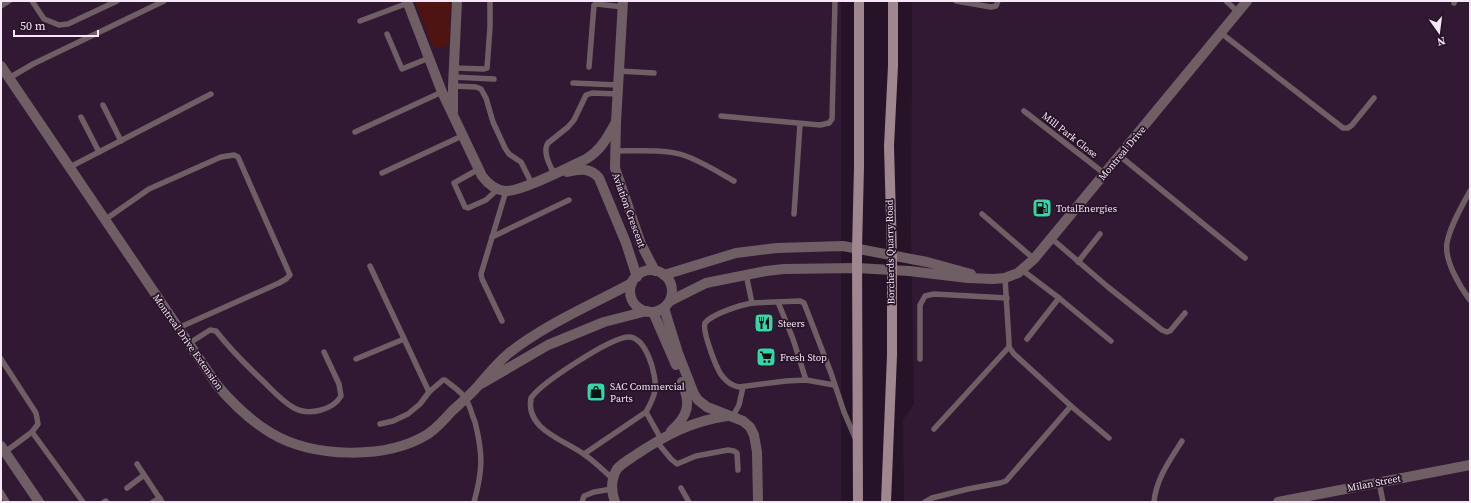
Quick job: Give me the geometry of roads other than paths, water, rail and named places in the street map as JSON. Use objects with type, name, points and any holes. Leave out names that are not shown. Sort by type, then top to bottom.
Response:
[{"type":"main road","points":[[858,502],[857,248],[859,168],[859,1]]},
{"type":"main road","name":"Borcherds Quarry Road","points":[[886,502],[892,355],[892,254],[889,146],[893,66],[893,1]]},
{"type":"street","points":[[453,116],[453,77],[457,1]]},
{"type":"street","name":"Montreal Drive","points":[[857,268],[909,271],[968,278],[993,279],[1005,278],[1018,273],[1034,259],[1247,1]]},
{"type":"street","points":[[408,2],[442,92],[462,136],[482,176],[490,186],[502,190]]},
{"type":"street","name":"Aviation Crescent","points":[[623,4],[614,168],[646,256],[660,273]]},
{"type":"street","name":"Montreal Drive Extension","points":[[1,66],[217,385],[228,398],[246,414],[272,433],[287,440],[324,450],[362,453],[407,444],[429,434],[478,386],[498,363],[525,342],[559,321],[634,280]]},
{"type":"street","name":"Aviation Crescent","points":[[502,190],[516,190],[532,184],[556,174],[593,155],[604,144],[616,122]]},
{"type":"street","name":"Aviation Crescent","points":[[556,174],[588,170],[595,173],[599,178],[626,243],[634,280]]},
{"type":"street","points":[[857,248],[843,246],[778,248],[722,256],[660,273],[645,272],[634,280],[631,288],[633,300],[641,309],[650,312],[706,283],[746,274],[784,269],[857,268]]},
{"type":"street","name":"Montreal Drive","points":[[857,248],[892,254],[960,270],[981,278]]},
{"type":"street","points":[[660,273],[670,283],[672,289],[667,304],[678,353],[694,394],[704,405],[743,421],[750,427],[754,434],[757,452],[758,502]]},
{"type":"street","name":"Montreal Drive Extension","points":[[478,386],[548,345],[604,322],[650,312]]},
{"type":"street","points":[[614,502],[612,484],[617,470],[621,465],[661,439],[678,425],[683,418],[688,403],[685,389],[650,312]]},
{"type":"street","points":[[661,439],[702,421],[731,416]]},
{"type":"street","points":[[3,449],[39,502]]},
{"type":"street","name":"Milan Street","points":[[1278,502],[1470,465]]},
{"type":"lane","points":[[1,6],[9,1]]},
{"type":"lane","points":[[32,1],[44,19],[59,25],[68,24],[117,1]]},
{"type":"lane","points":[[9,78],[33,64],[164,1]]},
{"type":"lane","points":[[453,77],[487,68],[490,1]]},
{"type":"lane","points":[[720,116],[800,124],[829,123],[832,119],[835,1]]},
{"type":"lane","points":[[956,1],[991,8],[996,6],[998,1]]},
{"type":"lane","points":[[1226,1],[1238,12]]},
{"type":"lane","points":[[360,21],[408,2]]},
{"type":"lane","points":[[589,68],[594,5],[623,4]]},
{"type":"lane","points":[[1221,33],[1343,128],[1348,128],[1352,125],[1374,98]]},
{"type":"lane","points":[[387,34],[402,69],[429,58]]},
{"type":"lane","points":[[619,71],[654,73]]},
{"type":"lane","points":[[453,77],[494,79]]},
{"type":"lane","points":[[453,77],[481,89],[504,148],[509,154],[522,162],[532,184]]},
{"type":"lane","points":[[573,83],[618,89]]},
{"type":"lane","points":[[556,174],[546,152],[546,146],[548,143],[571,124],[586,95],[618,89]]},
{"type":"lane","points":[[355,132],[442,92]]},
{"type":"lane","points":[[70,167],[211,94]]},
{"type":"lane","points":[[103,105],[120,141]]},
{"type":"lane","name":"Mill Park Close","points":[[1024,111],[1104,174]]},
{"type":"lane","points":[[80,117],[99,152]]},
{"type":"lane","points":[[794,214],[800,124]]},
{"type":"lane","points":[[382,173],[462,136]]},
{"type":"lane","points":[[615,151],[672,152],[683,155],[734,181]]},
{"type":"lane","points":[[106,219],[150,189],[221,157],[234,155],[238,157],[290,275],[279,283],[178,328]]},
{"type":"lane","points":[[1120,156],[1245,258]]},
{"type":"lane","points":[[479,169],[454,183],[465,207],[468,208],[486,200],[502,190]]},
{"type":"lane","points":[[502,190],[492,237],[481,274],[502,321]]},
{"type":"lane","points":[[1470,191],[1456,219],[1447,244],[1451,266],[1464,293],[1470,300]]},
{"type":"lane","points":[[492,237],[569,200]]},
{"type":"lane","points":[[982,214],[1034,259]]},
{"type":"lane","points":[[1078,262],[1100,234]]},
{"type":"lane","points":[[1051,238],[1078,262],[1162,330],[1167,332],[1170,331],[1185,312]]},
{"type":"lane","points":[[370,266],[429,392]]},
{"type":"lane","points":[[1022,270],[1111,341]]},
{"type":"lane","points":[[746,274],[752,303]]},
{"type":"lane","points":[[1005,278],[1009,347],[1023,363],[1109,438]]},
{"type":"lane","points":[[920,359],[920,305],[925,296],[934,294],[1007,298]]},
{"type":"lane","points":[[1027,339],[1059,298]]},
{"type":"lane","points":[[834,385],[806,380],[786,381],[744,387],[732,385],[722,377],[705,334],[704,326],[706,321],[742,305],[752,303],[800,301],[804,303],[831,373],[844,412],[857,442]]},
{"type":"lane","points":[[778,302],[793,339],[806,380]]},
{"type":"lane","points":[[188,344],[210,330],[216,331],[273,391],[290,405],[303,411],[327,408],[335,404],[341,396],[339,384],[324,352]]},
{"type":"lane","points":[[582,502],[584,496],[612,484],[584,454],[551,435],[542,428],[534,417],[531,409],[531,398],[534,393],[570,367],[620,339],[627,337],[635,339],[645,350],[655,378],[655,390],[646,412],[584,454]]},
{"type":"lane","points":[[356,359],[404,338]]},
{"type":"lane","points":[[934,429],[1009,347]]},
{"type":"lane","points":[[1,359],[36,413],[38,424],[32,432],[3,449]]},
{"type":"lane","points":[[380,424],[393,421],[408,414],[420,404],[429,392],[444,380],[465,398],[473,416],[480,444],[482,454],[481,471],[474,502]]},
{"type":"lane","points":[[731,416],[739,405],[744,387]]},
{"type":"lane","points":[[925,502],[932,498],[1006,481],[1071,406]]},
{"type":"lane","points":[[646,412],[671,459],[677,464],[696,456],[728,450],[737,453],[738,470]]},
{"type":"lane","points":[[32,432],[83,502]]},
{"type":"lane","points":[[1154,502],[1157,486],[1164,470],[1182,441]]},
{"type":"lane","points":[[137,464],[161,500],[153,502]]},
{"type":"lane","points":[[127,488],[144,475]]},
{"type":"lane","points":[[1379,482],[1383,502]]},
{"type":"lane","points":[[681,488],[689,502]]},
{"type":"place","name":"TotalEnergies","points":[[1042,208]]},
{"type":"place","name":"Steers","points":[[764,323]]},
{"type":"place","name":"Fresh Stop","points":[[766,357]]},
{"type":"place","name":"SAC Commercial Parts","points":[[596,392]]}]
